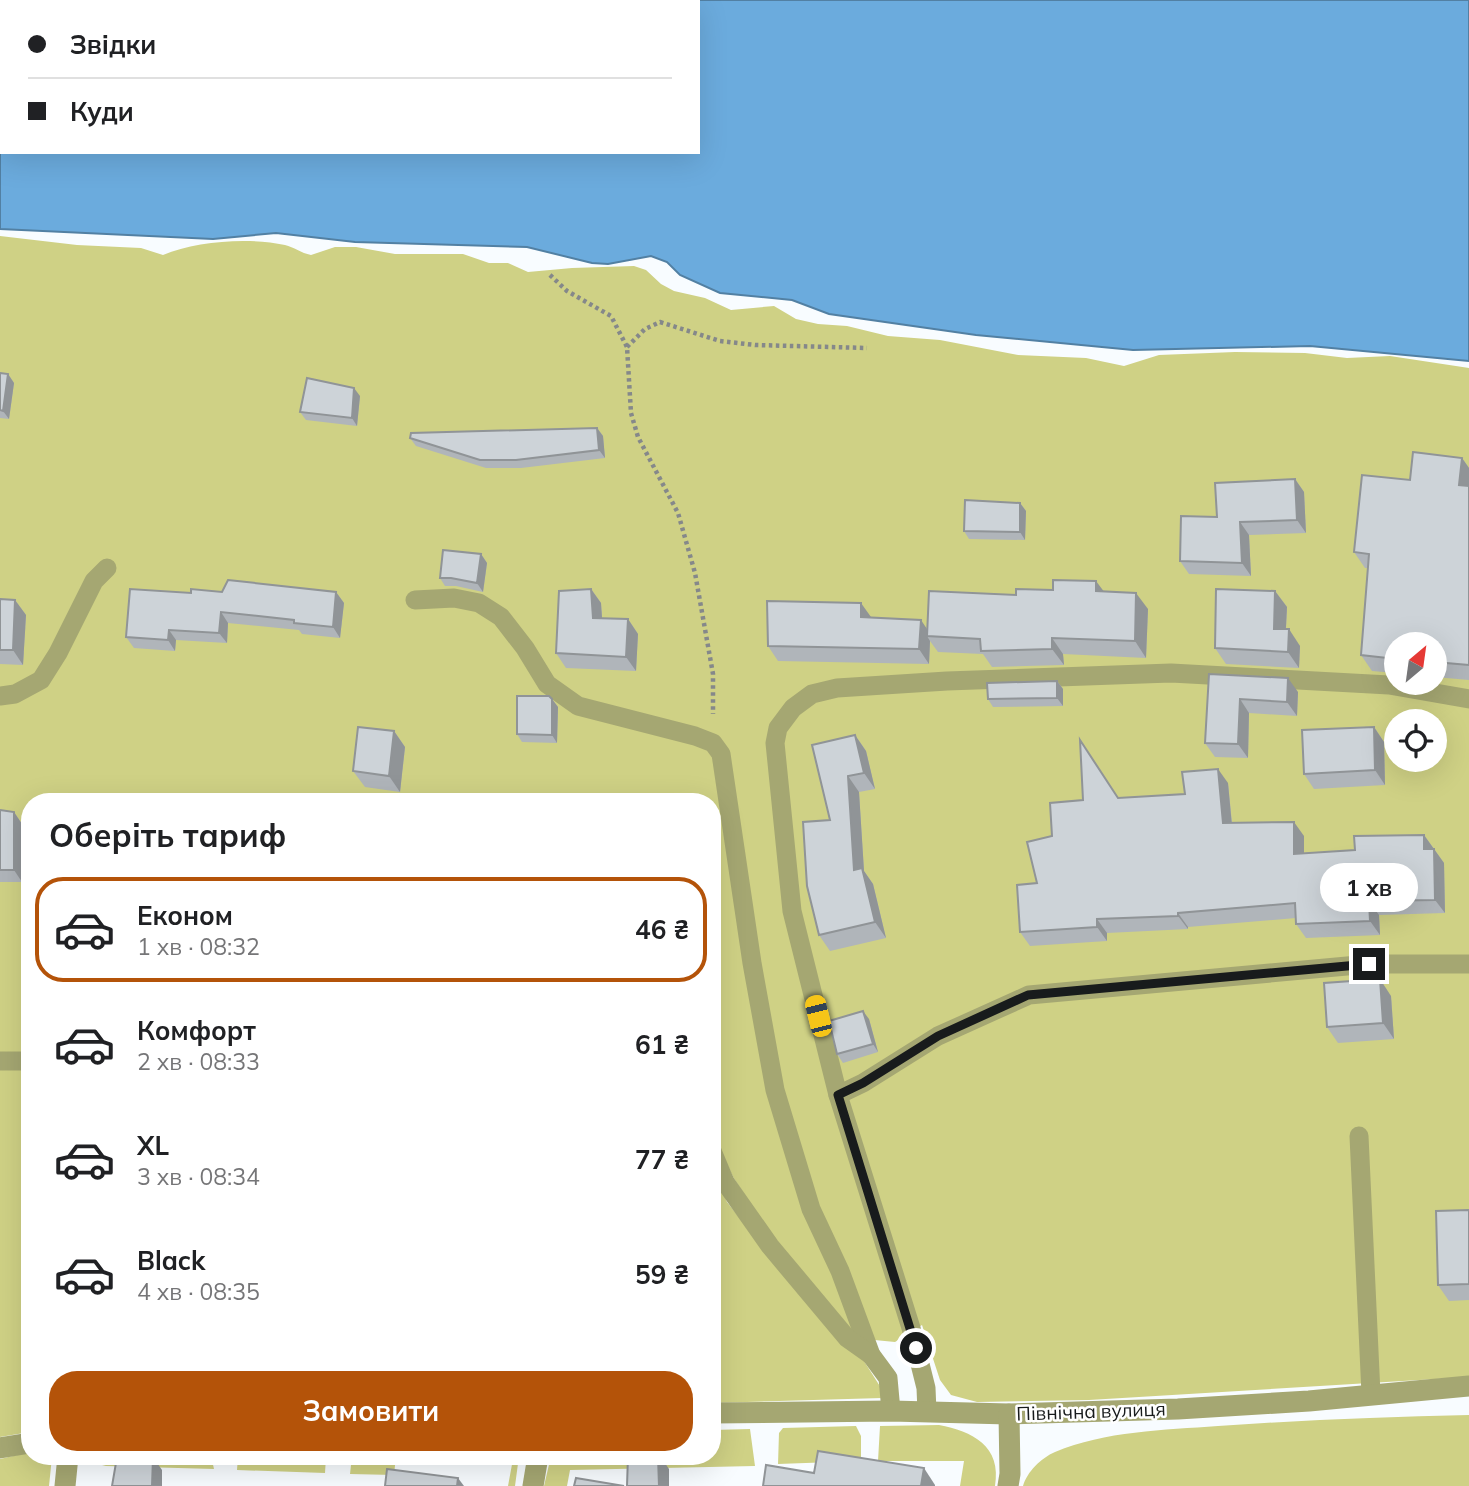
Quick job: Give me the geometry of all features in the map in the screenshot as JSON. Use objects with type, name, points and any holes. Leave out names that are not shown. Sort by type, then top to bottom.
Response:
[{"type":"street","name":"Північна вулиця","points":[[721,1413],[891,1411],[1009,1414],[1191,1408],[1309,1401],[1469,1386]]},
{"type":"street","points":[[1008,1486],[1009,1414]]},
{"type":"street","points":[[0,1448],[21,1444]]},
{"type":"street","points":[[65,1486],[67,1465]]},
{"type":"street","points":[[533,1486],[536,1465]]},
{"type":"lane","points":[[0,696],[15,694],[41,680],[58,653],[94,580],[107,568]]},
{"type":"lane","points":[[415,600],[454,598],[479,603],[501,617],[526,648],[547,684],[578,706],[695,736],[713,743],[721,754],[752,963],[775,1090],[811,1209],[840,1271],[871,1354],[888,1378],[891,1411]]},
{"type":"lane","points":[[927,1412],[926,1388],[911,1328],[838,1095],[792,911],[775,743],[778,728],[797,703],[812,694],[837,688],[1161,673],[1389,685],[1469,699]]},
{"type":"lane","points":[[838,1095],[863,1083],[938,1036],[1028,995],[1369,964],[1469,964]]},
{"type":"lane","points":[[0,1061],[21,1060]]},
{"type":"lane","points":[[1359,1136],[1371,1394]]},
{"type":"lane","points":[[721,1171],[770,1246],[847,1338],[871,1354]]},
{"type":"path","points":[[550,275],[566,291],[611,316],[627,347],[631,413],[638,437],[678,513],[695,573],[713,674],[713,743]]},
{"type":"path","points":[[627,347],[646,329],[660,322],[720,341],[755,345],[867,348]]},
{"type":"green space","points":[[0,236],[77,245],[141,248],[163,255],[191,246],[255,241],[285,245],[311,255],[335,247],[356,247],[395,254],[463,254],[489,263],[508,263],[528,272],[634,266],[646,270],[661,284],[674,291],[705,298],[731,310],[774,306],[796,319],[847,326],[888,336],[940,340],[1018,355],[1086,358],[1124,366],[1159,355],[1235,352],[1305,353],[1347,358],[1390,356],[1469,368],[1469,1377],[1089,1400],[977,1402],[951,1395],[940,1380],[922,1325],[895,1342],[854,1338],[774,1239],[733,1177],[721,1151],[721,793],[21,793],[21,1055],[0,1056]]},
{"type":"green space","points":[[0,1069],[21,1070],[21,1434],[0,1437]]},
{"type":"green space","points":[[721,1188],[727,1202],[768,1254],[862,1358],[883,1391],[882,1398],[721,1403]]},
{"type":"green space","points":[[1469,1415],[1469,1486],[1023,1486],[1031,1471],[1050,1455],[1074,1445],[1114,1436],[1156,1430],[1281,1422]]},
{"type":"green space","points":[[939,1425],[963,1431],[982,1443],[994,1460],[995,1486],[960,1486],[964,1461],[878,1461],[880,1426]]},
{"type":"green space","points":[[856,1426],[861,1436],[861,1461],[778,1464],[779,1433],[783,1428]]},
{"type":"green space","points":[[750,1429],[755,1466],[570,1470],[567,1486],[544,1486],[549,1465],[721,1465],[721,1430]]},
{"type":"green space","points":[[21,1454],[21,1465],[51,1465],[49,1486],[0,1486],[0,1459]]},
{"type":"green space","points":[[102,1465],[213,1465],[214,1469]]},
{"type":"green space","points":[[237,1465],[325,1465],[325,1473],[237,1470]]},
{"type":"green space","points":[[351,1465],[395,1465],[394,1475],[350,1474]]},
{"type":"green space","points":[[512,1465],[518,1465],[515,1486],[508,1486]]},
{"type":"water","points":[[700,0],[1469,0],[1469,361],[1310,346],[1133,350],[976,335],[829,314],[792,300],[720,293],[680,275],[667,262],[651,256],[608,264],[592,263],[527,247],[355,242],[276,233],[213,239],[0,229],[0,154],[700,154]]},
{"type":"building","points":[[0,373],[8,374],[3,411],[0,410]]},
{"type":"building","points":[[307,378],[354,388],[352,418],[300,412]]},
{"type":"building","points":[[597,428],[599,450],[516,460],[480,460],[410,438],[411,433]]},
{"type":"building","points":[[1413,452],[1462,458],[1459,485],[1469,486],[1469,665],[1447,663],[1447,632],[1384,632],[1384,658],[1361,655],[1369,554],[1354,552],[1362,475],[1410,480]]},
{"type":"building","points":[[1295,479],[1297,520],[1240,522],[1242,563],[1180,561],[1181,516],[1217,517],[1215,483]]},
{"type":"building","points":[[965,500],[1020,503],[1020,532],[964,531]]},
{"type":"building","points":[[443,550],[481,554],[477,583],[440,578]]},
{"type":"building","points":[[228,580],[336,592],[333,627],[221,612],[219,633],[169,630],[168,640],[126,637],[130,589],[222,592]]},
{"type":"building","points":[[1053,580],[1096,581],[1096,591],[1136,593],[1135,641],[1052,638],[1052,649],[981,651],[980,639],[927,636],[929,591],[1016,595],[1016,589],[1053,590]]},
{"type":"building","points":[[591,589],[593,618],[628,619],[626,657],[556,653],[559,591]]},
{"type":"building","points":[[1216,589],[1275,591],[1274,629],[1289,629],[1288,652],[1215,648]]},
{"type":"building","points":[[0,599],[15,600],[13,650],[0,650]]},
{"type":"building","points":[[767,601],[861,603],[861,617],[921,620],[919,649],[768,646]]},
{"type":"building","points":[[1209,674],[1288,678],[1287,702],[1240,699],[1238,744],[1205,743]]},
{"type":"building","points":[[1057,681],[1057,698],[988,699],[987,683]]},
{"type":"building","points":[[517,696],[549,696],[552,699],[552,735],[517,734]]},
{"type":"building","points":[[358,727],[394,731],[389,776],[353,771]]},
{"type":"building","points":[[1374,727],[1375,770],[1304,774],[1302,730]]},
{"type":"building","points":[[855,735],[864,773],[848,776],[854,870],[862,868],[875,922],[819,935],[807,886],[803,822],[830,820],[812,745]]},
{"type":"building","points":[[1080,740],[1118,798],[1185,794],[1182,772],[1218,769],[1223,823],[1294,822],[1294,854],[1355,850],[1354,836],[1424,835],[1424,849],[1434,849],[1435,900],[1369,901],[1370,921],[1296,924],[1295,903],[1178,913],[1178,916],[1097,919],[1097,927],[1020,932],[1017,885],[1037,883],[1027,842],[1052,836],[1050,803],[1083,800]]},
{"type":"building","points":[[0,810],[14,812],[14,870],[0,870]]},
{"type":"building","points":[[1380,979],[1383,1023],[1327,1027],[1324,983]]},
{"type":"building","points":[[863,1011],[873,1044],[837,1054],[829,1021]]},
{"type":"building","points":[[1469,1210],[1469,1284],[1438,1285],[1436,1211]]},
{"type":"building","points":[[818,1451],[924,1468],[921,1486],[763,1486],[766,1465],[814,1473]]},
{"type":"building","points":[[116,1465],[153,1465],[152,1486],[112,1486]]},
{"type":"building","points":[[628,1465],[658,1465],[659,1486],[627,1486]]},
{"type":"building","points":[[387,1469],[458,1478],[457,1486],[385,1486]]},
{"type":"building","points":[[576,1478],[624,1486],[574,1486]]},
{"type":"route","points":[[916,1348],[838,1095],[863,1083],[938,1036],[1028,995],[1369,964]]}]
